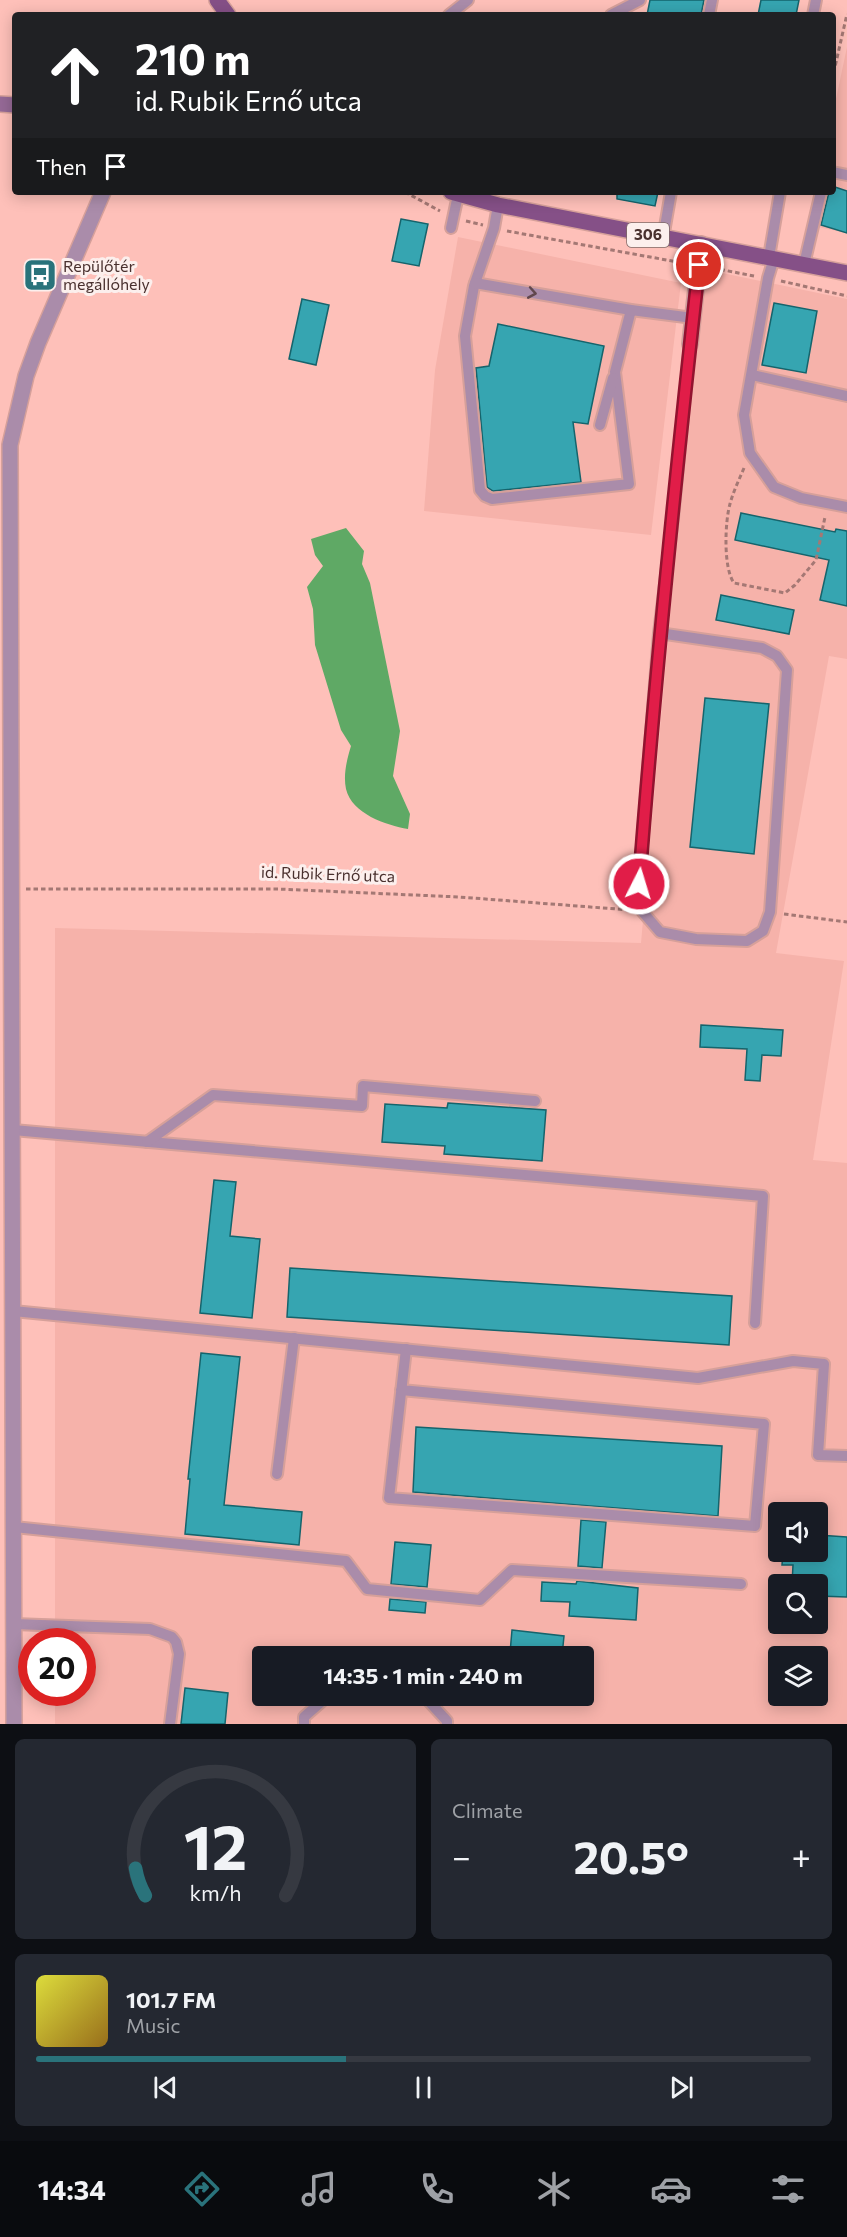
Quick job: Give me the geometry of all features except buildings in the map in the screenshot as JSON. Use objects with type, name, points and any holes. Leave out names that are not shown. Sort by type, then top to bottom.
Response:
[{"type":"main road","name":"306","points":[[462,195],[498,205],[847,273]]},
{"type":"street","points":[[14,1724],[10,445],[26,376],[38,343],[102,195]]},
{"type":"street","points":[[690,344],[701,244]]},
{"type":"lane","points":[[453,12],[468,0]]},
{"type":"lane","points":[[617,12],[640,0]]},
{"type":"lane","points":[[452,223],[455,195]]},
{"type":"lane","points":[[663,238],[670,195]]},
{"type":"lane","points":[[780,195],[768,278],[744,415],[750,453],[774,487],[801,498],[847,507]]},
{"type":"lane","points":[[802,264],[806,256],[820,195]]},
{"type":"lane","points":[[498,205],[494,228],[475,283],[465,336],[480,490],[485,496],[492,500],[629,484],[615,372]]},
{"type":"lane","points":[[475,283],[631,310],[693,318]]},
{"type":"lane","points":[[600,425],[631,310]]},
{"type":"lane","points":[[659,633],[762,648],[777,656],[787,670],[770,912],[763,932],[747,941],[696,939],[660,932],[642,911],[639,884],[659,633],[690,344]]},
{"type":"lane","points":[[752,375],[847,396]]},
{"type":"lane","points":[[147,1142],[213,1095],[362,1106],[363,1086],[535,1101]]},
{"type":"lane","points":[[13,1130],[764,1197],[755,1323]]},
{"type":"lane","points":[[13,1311],[698,1378],[794,1361],[824,1364],[818,1455],[847,1456]]},
{"type":"lane","points":[[277,1474],[294,1338]]},
{"type":"lane","points":[[401,1390],[764,1424],[755,1526],[389,1498],[401,1390],[406,1349]]},
{"type":"lane","points":[[14,1527],[346,1561],[367,1588],[480,1600],[512,1570],[741,1584]]},
{"type":"lane","points":[[14,1624],[150,1629],[172,1637],[179,1654],[170,1724]]},
{"type":"lane","points":[[304,1724],[304,1717],[316,1706]]},
{"type":"lane","points":[[433,1706],[447,1721],[447,1724]]},
{"type":"path","points":[[836,62],[847,14]]},
{"type":"path","points":[[410,195],[452,223],[494,228],[699,265],[847,296]]},
{"type":"path","points":[[750,453],[729,506],[726,549],[729,577],[734,583],[785,593],[795,585],[816,560],[828,503]]},
{"type":"path","name":"id. Rubik Ernő utca","points":[[12,889],[278,889],[459,897],[642,911]]},
{"type":"path","points":[[770,912],[847,922]]},
{"type":"shaded area","points":[[847,47],[847,233],[808,225],[814,195],[836,195],[836,99]]},
{"type":"shaded area","points":[[458,237],[681,283],[651,535],[424,511],[435,370]]},
{"type":"shaded area","points":[[703,269],[847,299],[847,659],[829,656],[776,953],[844,961],[813,1160],[847,1163],[847,1724],[55,1724],[55,1706],[96,1706],[96,1628],[55,1628],[55,928],[641,943]]},
{"type":"shaded area","points":[[346,528],[364,551],[362,564],[370,583],[400,731],[393,776],[410,814],[408,829],[371,817],[362,812],[349,798],[345,778],[351,746],[341,730],[315,645],[313,609],[307,587],[323,566],[315,555],[311,539]]},
{"type":"place","name":"Repülőtér megállóhely","points":[[40,275]]},
{"type":"route","points":[[639,884],[659,633],[699,265]]}]
